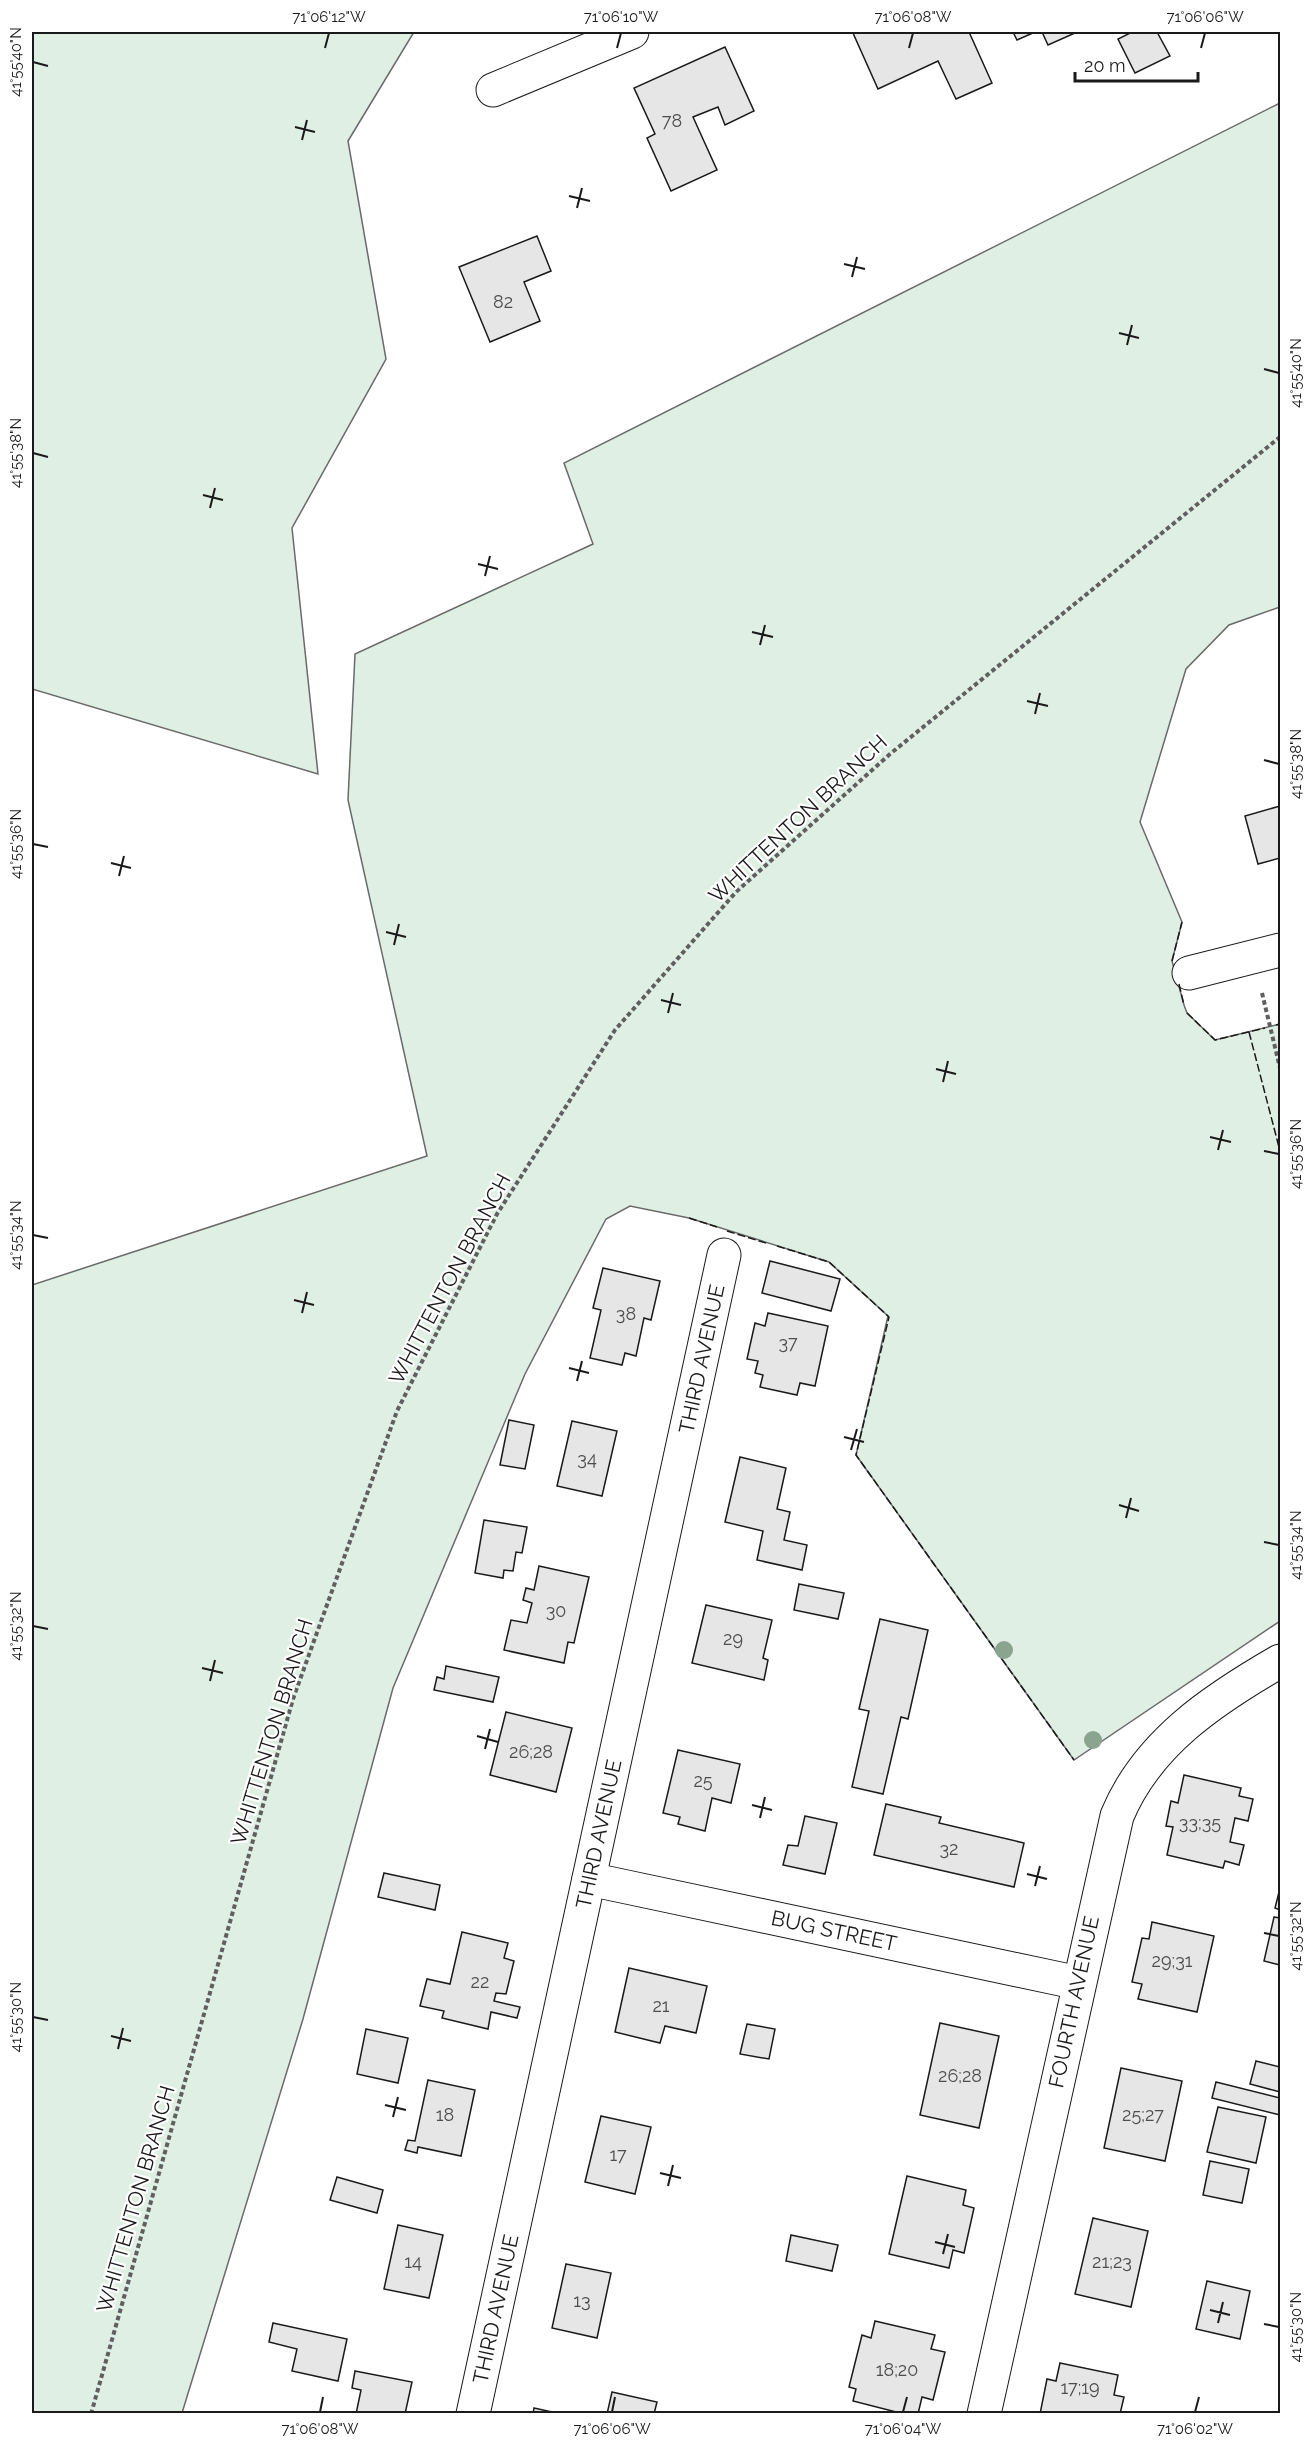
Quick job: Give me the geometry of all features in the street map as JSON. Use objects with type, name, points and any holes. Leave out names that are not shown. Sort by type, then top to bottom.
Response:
[{"type":"street","points":[[493,90],[632,32]]},
{"type":"street","points":[[1189,973],[1267,954]]},
{"type":"street","name":"THIRD AVENUE","points":[[473,2414],[724,1255]]},
{"type":"street","name":"FOURTH AVENUE","points":[[984,2414],[1117,1816],[1125,1796],[1143,1769],[1189,1721],[1227,1692],[1281,1661]]},
{"type":"street","name":"BUG STREET","points":[[589,1880],[1079,1983]]},
{"type":"path","name":"WHITTENTON BRANCH","points":[[90,2414],[293,1700],[397,1411],[498,1214],[615,1030],[736,892],[890,754],[1281,437]]},
{"type":"path","points":[[1267,954],[1281,1068]]},
{"type":"green space","points":[[32,32],[414,32],[348,141],[386,359],[292,528],[318,774],[32,689]]},
{"type":"green space","points":[[1280,103],[1280,607],[1229,625],[1186,669],[1140,822],[1182,922],[1172,961],[1187,1013],[1215,1040],[1280,1024],[1280,1621],[1074,1760],[856,1455],[888,1316],[829,1262],[689,1218],[630,1206],[606,1219],[525,1374],[393,1688],[303,2019],[182,2413],[32,2413],[32,1285],[427,1156],[348,800],[355,654],[593,544],[564,463]]},
{"type":"building","points":[[969,32],[992,83],[956,99],[938,61],[878,89],[853,33]]},
{"type":"building","points":[[1013,32],[1035,32],[1017,40]]},
{"type":"building","points":[[1042,32],[1074,32],[1075,33],[1048,45]]},
{"type":"building","points":[[1132,32],[1157,32],[1170,56],[1135,73],[1118,39]]},
{"type":"building","points":[[725,47],[754,111],[725,125],[718,107],[693,117],[717,170],[671,191],[647,138],[655,134],[634,88]]},
{"type":"building","points":[[537,236],[551,271],[524,282],[540,321],[490,342],[459,267]]},
{"type":"building","points":[[1280,806],[1280,858],[1258,864],[1245,816]]},
{"type":"building","points":[[770,1261],[840,1279],[831,1311],[762,1293]]},
{"type":"building","points":[[603,1268],[660,1281],[651,1320],[644,1318],[636,1356],[625,1353],[622,1365],[590,1358],[601,1310],[593,1308]]},
{"type":"building","points":[[768,1313],[828,1326],[815,1386],[800,1383],[797,1395],[760,1387],[763,1375],[755,1373],[758,1361],[747,1359],[755,1323],[765,1326]]},
{"type":"building","points":[[509,1420],[534,1425],[525,1469],[500,1465]]},
{"type":"building","points":[[572,1421],[617,1431],[602,1496],[557,1486]]},
{"type":"building","points":[[740,1457],[786,1468],[777,1509],[790,1512],[784,1540],[807,1545],[802,1570],[757,1560],[763,1531],[725,1522]]},
{"type":"building","points":[[484,1520],[527,1527],[522,1553],[516,1552],[513,1571],[504,1570],[503,1578],[475,1573]]},
{"type":"building","points":[[539,1566],[589,1577],[574,1643],[568,1642],[564,1663],[504,1650],[511,1620],[527,1623],[532,1603],[523,1600],[526,1588],[534,1590]]},
{"type":"building","points":[[799,1584],[844,1593],[838,1619],[794,1610]]},
{"type":"building","points":[[706,1605],[772,1620],[763,1658],[768,1660],[764,1680],[692,1663]]},
{"type":"building","points":[[880,1619],[928,1630],[908,1719],[901,1717],[883,1794],[852,1787],[869,1711],[859,1709]]},
{"type":"building","points":[[446,1666],[499,1677],[493,1702],[434,1690],[437,1677],[444,1679]]},
{"type":"building","points":[[506,1712],[572,1728],[556,1792],[490,1775]]},
{"type":"building","points":[[678,1750],[740,1764],[731,1803],[712,1798],[705,1831],[678,1824],[680,1817],[663,1813]]},
{"type":"building","points":[[1184,1775],[1241,1788],[1239,1796],[1253,1799],[1248,1821],[1235,1818],[1230,1842],[1244,1845],[1239,1865],[1225,1861],[1223,1868],[1167,1855],[1173,1827],[1166,1826],[1171,1801],[1178,1803]]},
{"type":"building","points":[[886,1804],[941,1817],[939,1823],[1024,1843],[1014,1887],[874,1855]]},
{"type":"building","points":[[805,1816],[837,1823],[825,1874],[783,1865],[788,1845],[798,1846]]},
{"type":"building","points":[[384,1873],[440,1885],[435,1910],[378,1897]]},
{"type":"building","points":[[1280,1888],[1280,1910],[1275,1908]]},
{"type":"building","points":[[1274,1917],[1280,1918],[1280,1965],[1264,1961]]},
{"type":"building","points":[[1152,1922],[1214,1936],[1197,2012],[1138,1999],[1142,1984],[1132,1982],[1142,1938],[1149,1939]]},
{"type":"building","points":[[462,1932],[508,1943],[504,1958],[514,1961],[506,1994],[496,1993],[494,2001],[520,2007],[517,2018],[491,2012],[488,2029],[442,2018],[444,2011],[420,2006],[427,1979],[450,1984]]},
{"type":"building","points":[[629,1968],[707,1986],[696,2033],[665,2026],[660,2043],[615,2032]]},
{"type":"building","points":[[940,2023],[999,2036],[979,2128],[920,2115]]},
{"type":"building","points":[[747,2024],[775,2029],[769,2059],[740,2054]]},
{"type":"building","points":[[366,2029],[408,2038],[398,2083],[357,2074]]},
{"type":"building","points":[[1256,2061],[1280,2067],[1280,2092],[1250,2084]]},
{"type":"building","points":[[1121,2068],[1182,2081],[1165,2161],[1104,2148]]},
{"type":"building","points":[[428,2080],[475,2090],[461,2156],[418,2147],[417,2153],[405,2150],[408,2140],[415,2141]]},
{"type":"building","points":[[1216,2082],[1280,2098],[1280,2115],[1212,2098]]},
{"type":"building","points":[[1218,2107],[1266,2117],[1256,2163],[1207,2152]]},
{"type":"building","points":[[601,2116],[651,2127],[635,2194],[585,2182]]},
{"type":"building","points":[[1210,2161],[1249,2169],[1242,2203],[1203,2195]]},
{"type":"building","points":[[907,2176],[966,2190],[963,2205],[974,2208],[964,2253],[953,2250],[949,2268],[889,2254]]},
{"type":"building","points":[[337,2177],[383,2190],[377,2213],[330,2200]]},
{"type":"building","points":[[1093,2218],[1148,2231],[1131,2307],[1075,2294]]},
{"type":"building","points":[[398,2225],[443,2235],[429,2298],[384,2289]]},
{"type":"building","points":[[791,2235],[838,2245],[832,2271],[786,2261]]},
{"type":"building","points":[[566,2264],[611,2273],[597,2338],[552,2328]]},
{"type":"building","points":[[1207,2281],[1250,2291],[1240,2339],[1196,2329]]},
{"type":"building","points":[[875,2321],[935,2335],[931,2349],[945,2352],[933,2400],[922,2397],[918,2414],[904,2414],[853,2401],[856,2389],[849,2387],[862,2335],[871,2338]]},
{"type":"building","points":[[273,2323],[347,2339],[338,2381],[292,2371],[297,2349],[269,2342]]},
{"type":"building","points":[[1060,2363],[1118,2375],[1114,2395],[1124,2397],[1120,2414],[1040,2414],[1047,2379],[1056,2381]]},
{"type":"building","points":[[355,2371],[412,2382],[405,2414],[356,2414],[361,2390],[352,2388]]},
{"type":"building","points":[[612,2392],[657,2402],[654,2414],[607,2414]]},
{"type":"building","points":[[534,2408],[561,2414],[533,2414]]},
{"type":"fence","points":[[1172,961],[1182,922]]},
{"type":"fence","points":[[1179,984],[1184,1005]]},
{"type":"fence","points":[[1187,1013],[1215,1040],[1265,1028]]},
{"type":"fence","points":[[1276,1025],[1280,1024]]},
{"type":"fence","points":[[1249,1032],[1280,1151]]},
{"type":"fence","points":[[689,1218],[717,1227]]},
{"type":"fence","points":[[727,1231],[769,1244]]},
{"type":"fence","points":[[777,1246],[829,1262],[889,1317],[856,1455],[1074,1760]]}]
